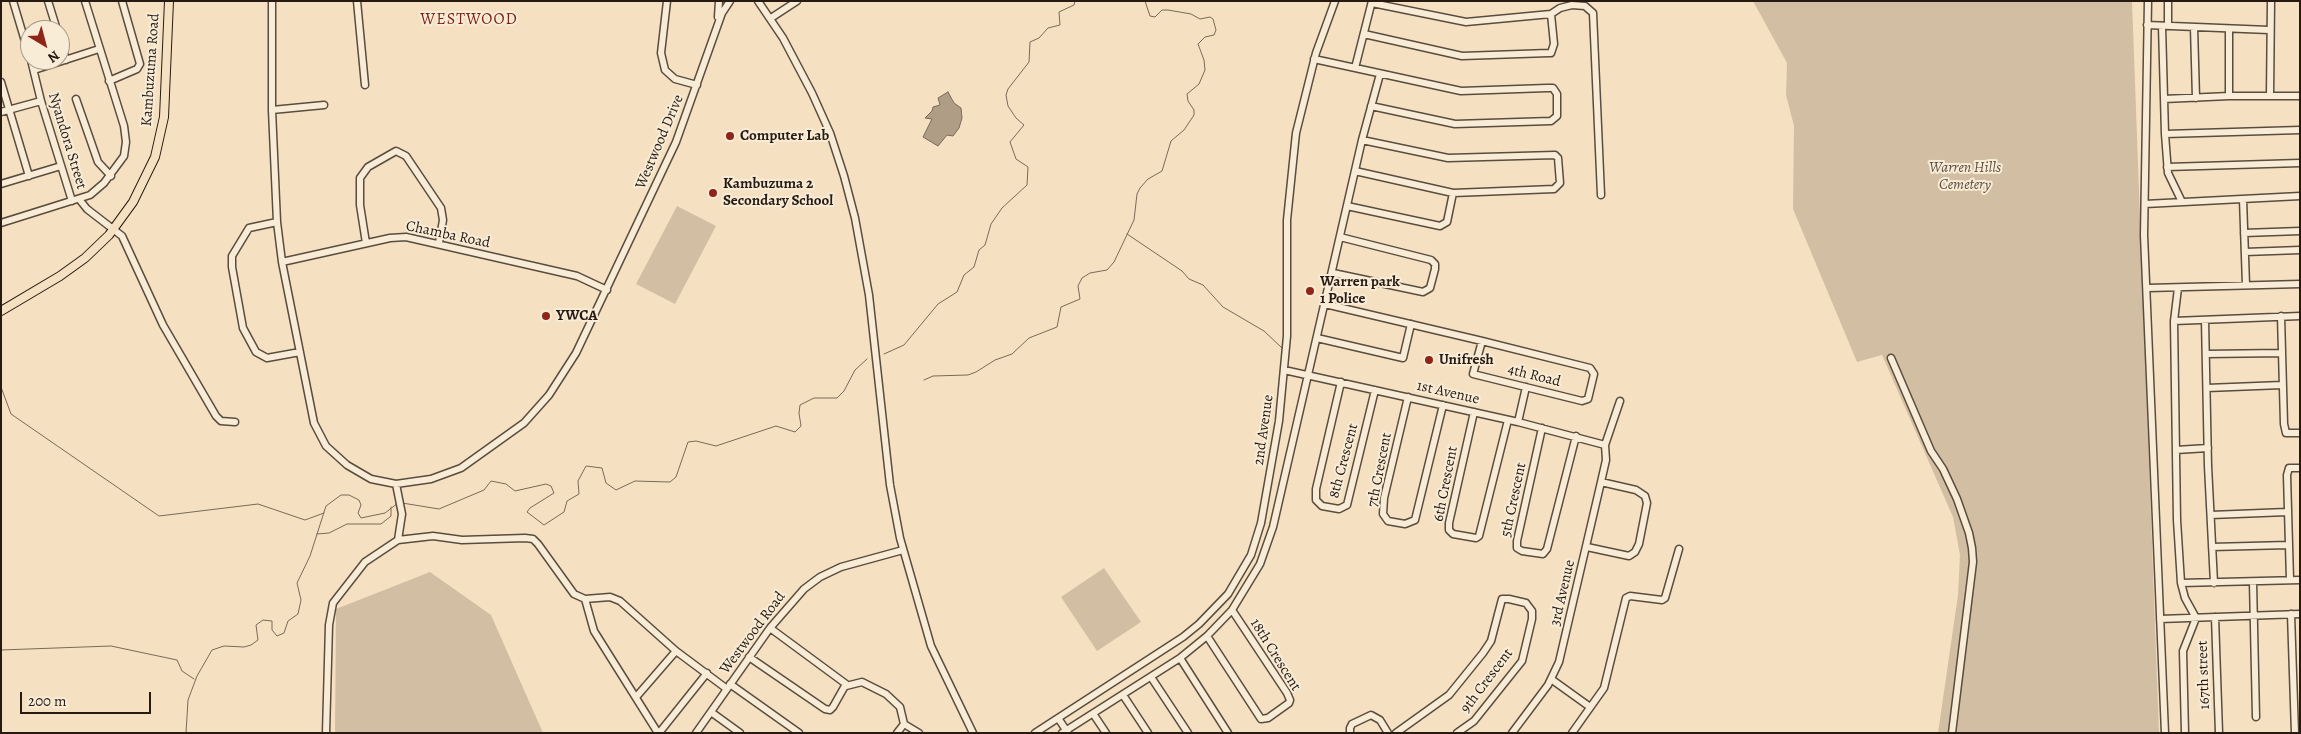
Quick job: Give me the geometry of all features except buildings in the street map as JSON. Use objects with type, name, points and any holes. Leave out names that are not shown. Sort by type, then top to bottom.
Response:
[{"type":"main road","name":"Kambuzuma Road","points":[[1,311],[74,267],[113,231],[137,194],[150,170],[159,144],[167,93],[169,1]]},
{"type":"street","name":"Nyandora Street","points":[[13,1],[20,25]]},
{"type":"street","points":[[48,1],[54,20]]},
{"type":"street","points":[[1,222],[79,199],[95,192],[110,176],[124,156],[126,142],[124,126],[85,1]]},
{"type":"street","points":[[109,81],[137,70],[140,64],[122,1]]},
{"type":"street","name":"Westwood Drive","points":[[272,1],[272,110],[277,222],[282,262],[314,423],[323,442],[336,457],[353,470],[371,479],[396,484],[431,479],[455,471],[524,423],[549,395],[570,363],[676,142],[719,20],[730,1]]},
{"type":"street","points":[[357,1],[365,84]]},
{"type":"street","points":[[667,1],[660,53],[665,70],[675,79],[697,85]]},
{"type":"street","points":[[719,1],[719,20]]},
{"type":"street","points":[[758,1],[792,53],[825,120],[844,176],[855,218],[871,304],[890,485],[903,550],[931,646],[973,733]]},
{"type":"street","points":[[770,18],[797,1]]},
{"type":"street","name":"2nd Avenue","points":[[1035,733],[1183,637],[1228,594],[1251,555],[1261,523],[1272,464],[1284,370],[1287,336],[1287,220],[1296,133],[1314,58],[1335,1]]},
{"type":"street","points":[[2148,1],[2144,204],[2165,733]]},
{"type":"street","points":[[2168,1],[2165,26],[2164,99],[2166,167],[2182,202]]},
{"type":"street","points":[[2270,96],[2269,30],[2271,1]]},
{"type":"street","points":[[1355,68],[1372,2],[1466,22],[1551,14],[1572,3],[1585,6],[1593,13],[1594,17],[1602,195]]},
{"type":"street","points":[[1364,34],[1462,56],[1548,53],[1551,52],[1554,44],[1551,14]]},
{"type":"street","points":[[2147,25],[2269,30]]},
{"type":"street","points":[[2194,28],[2196,98]]},
{"type":"street","points":[[2229,29],[2229,96]]},
{"type":"street","points":[[70,59],[99,50]]},
{"type":"street","points":[[1314,58],[1461,91],[1553,88],[1557,94],[1557,116],[1551,121],[1455,124],[1371,106]]},
{"type":"street","name":"Nyandora Street","points":[[34,70],[41,101],[72,201]]},
{"type":"street","points":[[1058,718],[1066,732],[1180,658],[1207,636],[1232,610],[1251,582],[1267,546],[1333,273],[1362,140],[1380,74]]},
{"type":"street","points":[[1,82],[29,176]]},
{"type":"street","points":[[2164,99],[2229,96],[2300,96]]},
{"type":"street","points":[[76,99],[98,162],[110,176]]},
{"type":"street","points":[[1,112],[41,101]]},
{"type":"street","points":[[272,110],[324,105]]},
{"type":"street","points":[[2165,134],[2300,130]]},
{"type":"street","points":[[1355,171],[1453,193],[1554,189],[1560,183],[1558,158],[1555,155],[1448,158],[1362,140]]},
{"type":"street","points":[[366,243],[360,204],[360,178],[368,168],[396,151],[406,156],[441,208],[443,220],[438,243]]},
{"type":"street","points":[[2166,167],[2300,163]]},
{"type":"street","points":[[1,184],[61,166]]},
{"type":"street","points":[[1347,206],[1440,226],[1446,222],[1453,193]]},
{"type":"street","points":[[2144,204],[2300,196]]},
{"type":"street","points":[[79,199],[87,209],[113,231],[122,236],[163,325],[216,416],[221,421],[235,422]]},
{"type":"street","points":[[2243,199],[2246,285]]},
{"type":"street","points":[[277,222],[249,228],[232,256],[233,276],[243,328],[256,352],[267,358],[300,352]]},
{"type":"street","points":[[2244,233],[2300,231]]},
{"type":"street","name":"Chamba Road","points":[[282,262],[401,237],[438,243],[577,276],[606,290]]},
{"type":"street","points":[[1333,273],[1422,292],[1430,288],[1435,269],[1435,264],[1431,260],[1340,237]]},
{"type":"street","points":[[2245,252],[2300,250]]},
{"type":"street","points":[[2148,288],[2300,284]]},
{"type":"street","points":[[2178,288],[2174,322],[2181,583],[2185,598],[2196,618]]},
{"type":"street","points":[[1325,304],[1482,341]]},
{"type":"street","points":[[2281,316],[2282,385],[2286,433],[2300,433]]},
{"type":"street","points":[[2174,322],[2300,316]]},
{"type":"street","points":[[2205,320],[2214,583]]},
{"type":"street","points":[[1317,338],[1402,358],[1411,324]]},
{"type":"street","name":"4th Road","points":[[1482,341],[1590,368],[1594,374],[1588,399],[1582,401],[1473,374],[1482,341]]},
{"type":"street","points":[[2206,354],[2281,353]]},
{"type":"street","points":[[1890,358],[1927,443],[1943,469],[1957,500],[1969,532],[1972,548],[1973,562],[1952,733]]},
{"type":"street","name":"1st Avenue","points":[[1284,370],[1309,374],[1518,422],[1605,445]]},
{"type":"street","name":"8th Crescent","points":[[1341,382],[1316,489],[1316,500],[1322,506],[1339,509],[1347,505],[1375,390]]},
{"type":"street","points":[[2207,388],[2282,385]]},
{"type":"street","points":[[1518,422],[1526,387]]},
{"type":"street","name":"7th Crescent","points":[[1408,397],[1384,498],[1382,514],[1388,521],[1405,524],[1415,520],[1443,405]]},
{"type":"street","name":"3rd Avenue","points":[[1512,733],[1551,679],[1563,647],[1606,460],[1605,445],[1620,400]]},
{"type":"street","name":"6th Crescent","points":[[1474,412],[1449,523],[1449,530],[1453,534],[1476,538],[1479,536],[1508,420]]},
{"type":"street","name":"5th Crescent","points":[[1542,428],[1517,541],[1517,548],[1522,551],[1543,554],[1547,549],[1576,436]]},
{"type":"street","points":[[2176,450],[2208,448]]},
{"type":"street","points":[[1272,464],[1286,467]]},
{"type":"street","points":[[2290,580],[2287,512],[2289,468],[2300,468]]},
{"type":"street","points":[[1586,546],[1629,556],[1635,552],[1639,544],[1647,503],[1645,496],[1636,490],[1601,482]]},
{"type":"street","points":[[396,484],[402,505],[398,540]]},
{"type":"street","points":[[2211,515],[2287,512]]},
{"type":"street","points":[[326,733],[329,625],[333,603],[365,562],[398,540],[437,536],[462,540],[533,539],[567,587],[577,596],[585,599],[610,597],[620,601],[676,652],[799,733]]},
{"type":"street","points":[[2212,547],[2288,545]]},
{"type":"street","points":[[1572,733],[1599,697],[1607,679],[1626,598],[1630,596],[1662,600],[1665,598],[1679,549]]},
{"type":"street","name":"Westwood Road","points":[[696,733],[770,628],[797,596],[820,577],[860,561],[903,550]]},
{"type":"street","points":[[2181,583],[2300,580]]},
{"type":"street","points":[[2253,582],[2256,717]]},
{"type":"street","points":[[585,599],[594,631],[637,696],[658,733],[707,674]]},
{"type":"street","name":"9th Crescent","points":[[1396,733],[1449,694],[1478,660],[1491,641],[1502,600],[1509,599],[1526,603],[1532,611],[1532,618],[1522,661],[1474,721],[1457,733]]},
{"type":"street","name":"18th Crescent","points":[[1207,636],[1261,719],[1268,718],[1289,703],[1290,700],[1287,693],[1232,610]]},
{"type":"street","points":[[2291,614],[2297,729]]},
{"type":"street","points":[[2160,619],[2300,614]]},
{"type":"street","name":"167th street","points":[[2215,617],[2219,733]]},
{"type":"street","points":[[2185,733],[2182,651],[2196,618]]},
{"type":"street","points":[[770,628],[845,683],[846,686]]},
{"type":"street","points":[[1183,637],[1192,648]]},
{"type":"street","points":[[637,696],[676,652]]},
{"type":"street","points":[[749,657],[827,710],[833,707],[846,686],[862,682],[886,694],[900,707],[904,724],[919,733]]},
{"type":"street","points":[[1180,658],[1228,733]]},
{"type":"street","points":[[1151,677],[1188,733]]},
{"type":"street","points":[[1551,679],[1590,707]]},
{"type":"street","points":[[1123,695],[1148,733]]},
{"type":"street","points":[[711,712],[740,733]]},
{"type":"street","points":[[1094,715],[1106,733]]},
{"type":"street","points":[[1350,733],[1352,724],[1371,715],[1380,720],[1388,733]]},
{"type":"street","points":[[897,733],[904,724]]},
{"type":"green space","name":"Warren Hills Cemetery","points":[[1753,1],[2132,1],[2159,733],[1938,733],[1958,595],[1960,555],[1953,517],[1882,355],[1857,362],[1793,209],[1794,126],[1786,95],[1787,63]]},
{"type":"green space","points":[[677,206],[716,226],[675,304],[636,284]]},
{"type":"green space","points":[[1104,568],[1141,622],[1097,651],[1061,597]]},
{"type":"green space","points":[[430,572],[491,615],[543,733],[335,733],[336,609]]},
{"type":"shaded area","points":[[948,92],[954,103],[961,108],[962,118],[959,128],[953,136],[947,135],[938,146],[923,137],[932,119],[925,118],[932,111],[933,107],[940,105],[938,98]]},
{"type":"waterway","points":[[884,354],[904,345],[938,304],[957,292],[964,275],[974,267],[979,250],[985,245],[991,224],[1002,208],[1027,185],[1028,167],[1016,159],[1010,142],[1024,125],[1016,118],[1008,106],[1006,95],[1008,89],[1029,62],[1030,42],[1039,38],[1048,28],[1060,25],[1059,12],[1074,5],[1075,1]]},
{"type":"waterway","points":[[924,380],[933,376],[968,375],[976,372],[995,360],[1012,354],[1029,338],[1057,327],[1061,307],[1080,299],[1078,286],[1082,278],[1090,273],[1107,270],[1114,262],[1134,220],[1137,194],[1140,188],[1148,179],[1162,171],[1171,141],[1184,130],[1194,115],[1194,110],[1188,101],[1187,94],[1199,84],[1205,70],[1204,60],[1198,44],[1205,37],[1214,35],[1216,30],[1213,19],[1210,17],[1200,19],[1191,14],[1168,10],[1162,10],[1155,17],[1150,16],[1145,1]]},
{"type":"waterway","points":[[1127,234],[1182,271],[1189,279],[1203,285],[1223,307],[1264,331],[1282,348]]},
{"type":"waterway","points":[[402,503],[439,509],[484,490],[491,481],[506,484],[515,491],[546,484],[551,486],[554,493],[530,508],[527,512],[544,525],[564,512],[567,501],[579,494],[578,481],[586,466],[602,468],[606,483],[616,490],[635,481],[670,482],[676,477],[688,442],[696,441],[716,446],[776,426],[795,432],[801,426],[800,405],[814,398],[837,398],[844,391],[855,370],[867,359]]},
{"type":"waterway","points":[[1,387],[11,414],[159,516],[258,504],[305,520],[324,513]]},
{"type":"waterway","points":[[186,733],[188,700],[197,676],[212,650],[224,646],[244,647],[251,645],[258,640],[256,625],[263,620],[272,621],[272,630],[277,636],[284,633],[288,621],[298,614],[301,600],[297,583],[310,556],[326,506],[341,495],[349,495],[359,500],[361,505],[358,513],[361,518],[385,513],[398,503]]},
{"type":"waterway","points":[[317,534],[329,533],[347,524],[381,524],[391,516],[391,507]]},
{"type":"waterway","points":[[1,650],[111,646],[177,660],[182,671],[194,679]]},
{"type":"place","name":"Computer Lab","points":[[730,136]]},
{"type":"place","name":"Kambuzuma 2 Secondary School","points":[[713,193]]},
{"type":"place","name":"Warren park 1 Police","points":[[1310,291]]},
{"type":"place","name":"YWCA","points":[[546,316]]},
{"type":"place","name":"Unifresh","points":[[1429,360]]},
{"type":"district","name":"WESTWOOD","points":[[469,20]]}]
